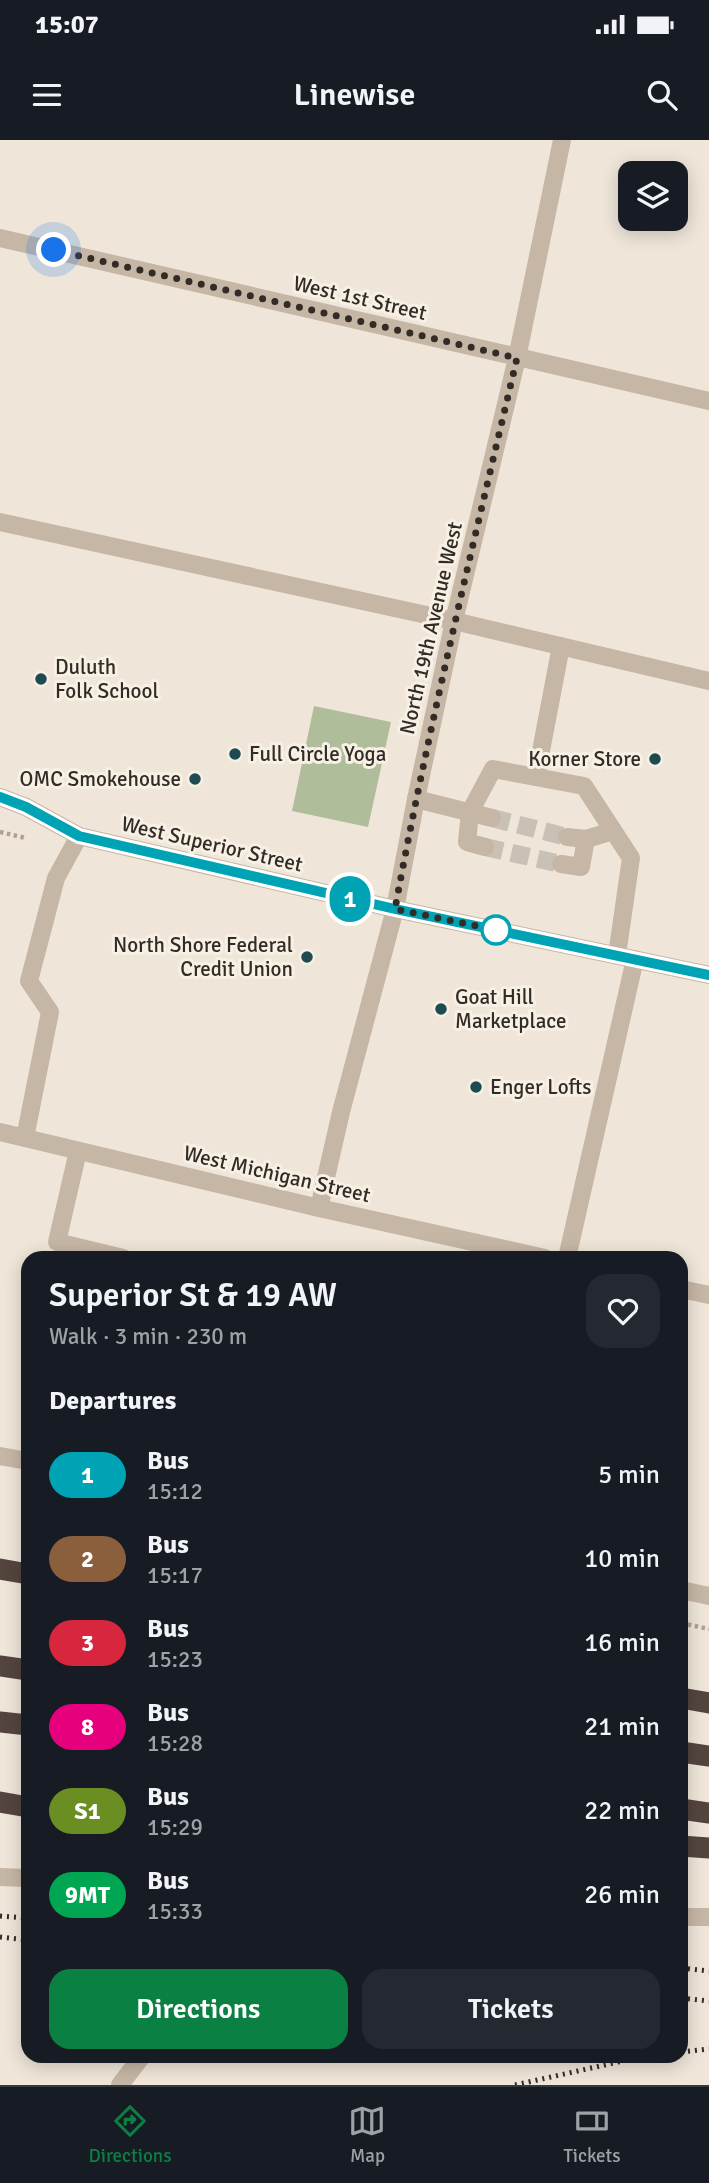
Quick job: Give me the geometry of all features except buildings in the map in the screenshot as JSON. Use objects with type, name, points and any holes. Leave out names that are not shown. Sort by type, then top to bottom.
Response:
[{"type":"highway","points":[[0,1569],[21,1573]]},
{"type":"highway","points":[[0,1580],[21,1581]]},
{"type":"highway","points":[[0,1666],[21,1669]]},
{"type":"highway","points":[[688,1699],[709,1703]]},
{"type":"highway","points":[[0,1722],[21,1724]]},
{"type":"highway","points":[[688,1753],[709,1756]]},
{"type":"highway","points":[[0,1802],[21,1806]]},
{"type":"highway","points":[[688,1810],[709,1813]]},
{"type":"highway","points":[[688,1846],[709,1848]]},
{"type":"street","name":"North 19th Avenue West","points":[[319,1208],[341,1112],[395,909],[454,621],[517,358],[562,140]]},
{"type":"street","name":"West 1st Street","points":[[0,237],[709,401]]},
{"type":"street","points":[[0,522],[454,621],[709,681]]},
{"type":"street","points":[[536,777],[561,646]]},
{"type":"street","points":[[485,847],[467,842],[470,812],[493,769],[584,786],[631,858],[626,957],[568,1251]]},
{"type":"street","name":"West Superior Street","points":[[0,797],[26,807],[79,836],[395,909],[709,975]]},
{"type":"street","points":[[416,799],[492,818]]},
{"type":"street","points":[[566,837],[586,839],[613,831]]},
{"type":"street","points":[[25,1138],[50,1012],[29,981],[56,878],[79,836]]},
{"type":"street","points":[[561,863],[581,867],[586,839]]},
{"type":"street","name":"West Michigan Street","points":[[0,1132],[498,1251]]},
{"type":"street","points":[[78,1151],[57,1242],[94,1251]]},
{"type":"street","points":[[688,1290],[709,1295]]},
{"type":"street","points":[[0,1456],[21,1460]]},
{"type":"street","points":[[688,1592],[709,1596]]},
{"type":"street","points":[[0,1877],[21,1878]]},
{"type":"street","points":[[688,1917],[709,1917]]},
{"type":"street","points":[[120,2085],[138,2063]]},
{"type":"street","points":[[139,2085],[143,2063]]},
{"type":"path","points":[[688,1624],[709,1629]]},
{"type":"green space","points":[[314,706],[391,722],[368,827],[292,811]]},
{"type":"tunnel","points":[[492,818],[567,837]]},
{"type":"tunnel","points":[[485,847],[561,864]]},
{"type":"railway","points":[[0,1916],[21,1918]]},
{"type":"railway","points":[[0,1937],[21,1939]]},
{"type":"railway","points":[[688,1969],[709,1971]]},
{"type":"railway","points":[[688,1999],[709,2001]]},
{"type":"railway","points":[[688,2051],[709,2049]]},
{"type":"railway","points":[[515,2085],[614,2063]]},
{"type":"bus line","name":"1","points":[[0,797],[26,807],[79,836],[395,909],[709,975]]},
{"type":"place","name":"Duluth Folk School","points":[[41,679]]},
{"type":"place","name":"Full Circle Yoga","points":[[235,754]]},
{"type":"place","name":"Korner Store","points":[[655,759]]},
{"type":"place","name":"OMC Smokehouse","points":[[195,779]]},
{"type":"place","name":"North Shore Federal Credit Union","points":[[307,957]]},
{"type":"place","name":"Goat Hill Marketplace","points":[[441,1009]]},
{"type":"place","name":"Enger Lofts","points":[[476,1087]]},
{"type":"route","points":[[54,250],[517,358],[454,621],[395,909],[496,930]]}]
